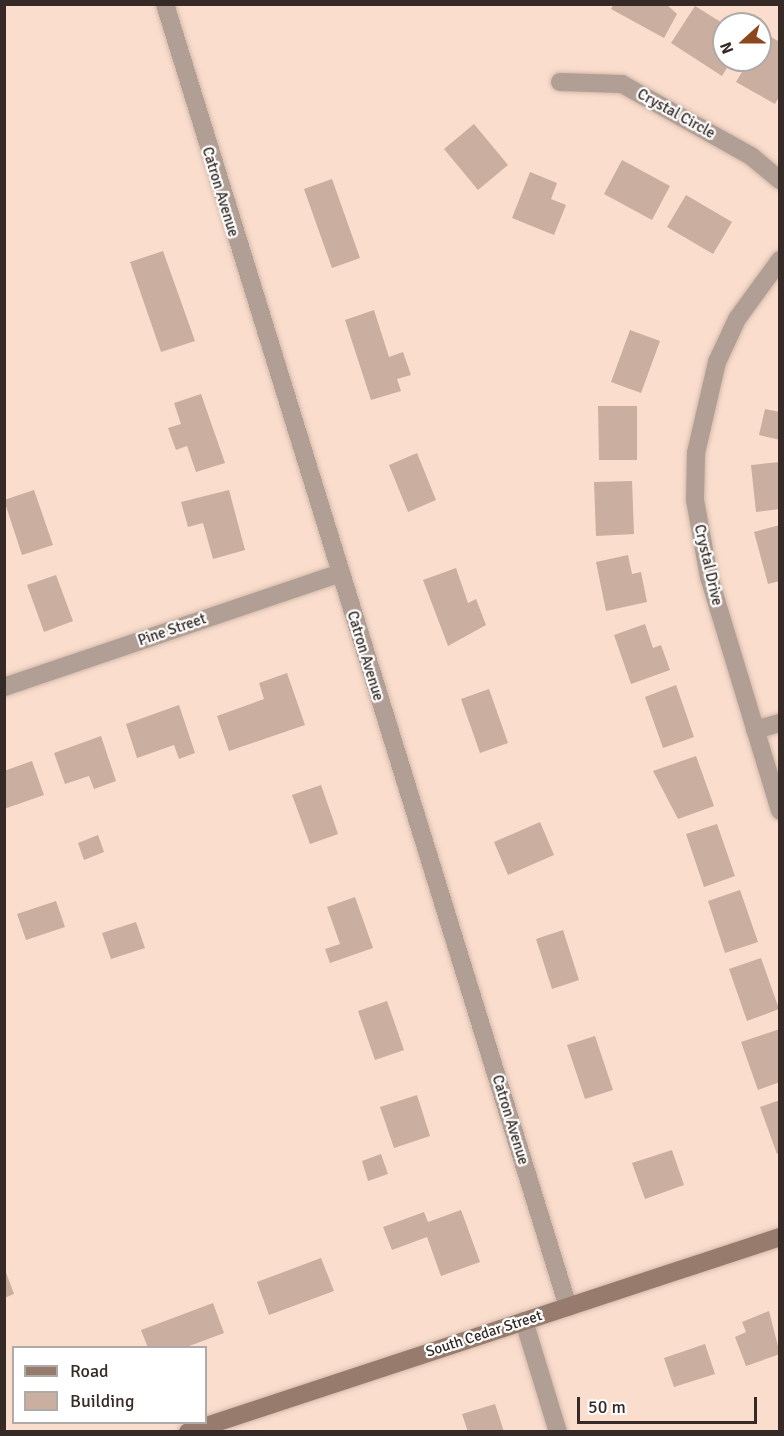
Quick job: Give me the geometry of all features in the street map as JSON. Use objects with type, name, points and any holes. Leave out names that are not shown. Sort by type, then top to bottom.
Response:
[{"type":"main road","name":"South Cedar Street","points":[[188,1431],[780,1237]]},
{"type":"street","name":"Catron Avenue","points":[[165,4],[568,1307]]},
{"type":"street","name":"Crystal Circle","points":[[560,82],[622,84],[751,156],[780,180]]},
{"type":"street","name":"Crystal Drive","points":[[780,260],[736,320],[717,362],[696,453],[701,546],[780,810]]},
{"type":"street","name":"Pine Street","points":[[4,687],[340,573]]},
{"type":"street","points":[[755,730],[780,723]]},
{"type":"street","points":[[524,1321],[558,1431]]},
{"type":"building","points":[[614,4],[666,4],[677,14],[664,38],[611,9]]},
{"type":"building","points":[[695,6],[712,17],[712,70],[671,43]]},
{"type":"building","points":[[772,38],[780,42],[780,95],[775,104],[736,82],[742,72],[772,72]]},
{"type":"building","points":[[474,124],[508,165],[478,190],[444,149]]},
{"type":"building","points":[[622,160],[670,186],[652,220],[604,194]]},
{"type":"building","points":[[530,172],[557,183],[551,199],[566,205],[554,235],[512,218]]},
{"type":"building","points":[[332,179],[360,258],[332,268],[304,189]]},
{"type":"building","points":[[686,195],[732,222],[713,254],[667,227]]},
{"type":"building","points":[[163,251],[195,341],[161,352],[130,262]]},
{"type":"building","points":[[374,310],[389,357],[403,352],[411,375],[397,379],[401,391],[371,400],[345,320]]},
{"type":"building","points":[[630,330],[660,341],[641,393],[611,382]]},
{"type":"building","points":[[201,394],[225,463],[196,472],[187,446],[176,450],[168,428],[181,424],[174,403]]},
{"type":"building","points":[[598,406],[637,406],[637,460],[599,460]]},
{"type":"building","points":[[765,409],[780,412],[780,440],[759,435]]},
{"type":"building","points":[[417,453],[436,500],[408,512],[389,465]]},
{"type":"building","points":[[780,462],[780,509],[756,512],[751,465]]},
{"type":"building","points":[[632,481],[634,534],[596,536],[594,482]]},
{"type":"building","points":[[34,490],[53,545],[22,555],[4,500]]},
{"type":"building","points":[[229,490],[245,550],[213,559],[203,523],[188,527],[181,502]]},
{"type":"building","points":[[780,525],[780,581],[768,584],[754,532]]},
{"type":"building","points":[[628,555],[632,574],[641,572],[647,602],[606,611],[596,562]]},
{"type":"building","points":[[456,568],[468,603],[476,599],[486,625],[448,646],[423,580]]},
{"type":"building","points":[[56,575],[73,621],[44,632],[27,585]]},
{"type":"building","points":[[645,624],[653,648],[661,645],[670,670],[631,684],[614,635]]},
{"type":"building","points":[[287,673],[305,725],[229,751],[217,716],[264,699],[259,683]]},
{"type":"building","points":[[676,685],[694,737],[663,748],[645,697]]},
{"type":"building","points":[[489,689],[508,743],[480,753],[461,699]]},
{"type":"building","points":[[179,705],[195,753],[179,759],[174,745],[137,758],[126,724]]},
{"type":"building","points":[[101,736],[116,781],[94,789],[89,776],[65,784],[54,753]]},
{"type":"building","points":[[696,756],[714,806],[678,819],[653,771]]},
{"type":"building","points":[[32,761],[44,795],[4,809],[4,771]]},
{"type":"building","points":[[321,785],[338,834],[310,844],[292,795]]},
{"type":"building","points":[[540,822],[554,855],[508,875],[494,842]]},
{"type":"building","points":[[717,824],[735,876],[704,887],[686,834]]},
{"type":"building","points":[[98,835],[104,852],[84,860],[78,843]]},
{"type":"building","points":[[740,890],[758,942],[725,953],[708,901]]},
{"type":"building","points":[[355,897],[373,948],[330,963],[325,949],[340,944],[327,907]]},
{"type":"building","points":[[56,901],[65,927],[26,940],[17,914]]},
{"type":"building","points":[[136,922],[145,948],[111,959],[102,933]]},
{"type":"building","points":[[563,930],[579,980],[552,989],[536,939]]},
{"type":"building","points":[[761,958],[779,1009],[747,1021],[729,969]]},
{"type":"building","points":[[387,1001],[404,1050],[375,1060],[358,1011]]},
{"type":"building","points":[[780,1029],[780,1082],[758,1090],[741,1042]]},
{"type":"building","points":[[595,1036],[613,1090],[585,1099],[567,1045]]},
{"type":"building","points":[[417,1095],[430,1136],[394,1148],[380,1107]]},
{"type":"building","points":[[780,1100],[780,1153],[777,1154],[760,1107]]},
{"type":"building","points":[[672,1150],[684,1185],[645,1199],[632,1163]]},
{"type":"building","points":[[381,1154],[388,1174],[368,1181],[362,1161]]},
{"type":"building","points":[[461,1210],[480,1262],[441,1276],[427,1237],[392,1250],[383,1227],[424,1212],[428,1222]]},
{"type":"building","points":[[321,1258],[334,1291],[269,1315],[257,1282]]},
{"type":"building","points":[[4,1267],[14,1294],[4,1298]]},
{"type":"building","points":[[213,1303],[224,1333],[189,1346],[147,1346],[141,1330]]},
{"type":"building","points":[[769,1311],[780,1354],[746,1366],[735,1337],[746,1332],[742,1322]]},
{"type":"building","points":[[705,1344],[715,1374],[674,1387],[664,1358]]},
{"type":"building","points":[[495,1404],[504,1432],[468,1432],[462,1414]]}]
